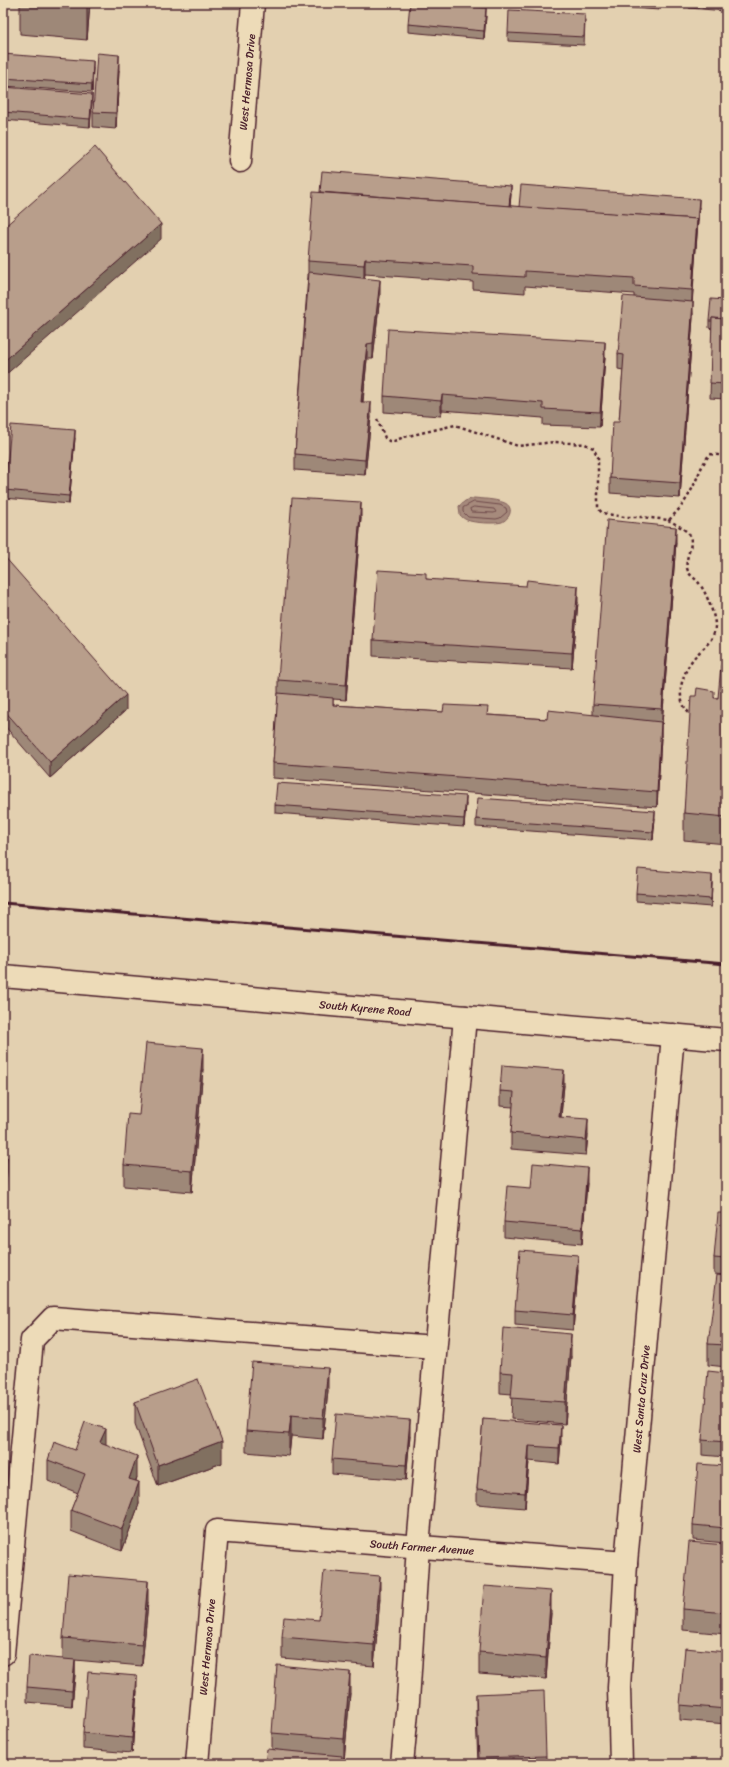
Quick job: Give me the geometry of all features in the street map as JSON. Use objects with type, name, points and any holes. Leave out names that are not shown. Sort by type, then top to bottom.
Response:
[{"type":"street","name":"West Hermosa Drive","points":[[240,161],[253,3]]},
{"type":"street","name":"South Kyrene Road","points":[[3,976],[726,1040]]},
{"type":"street","points":[[402,1764],[408,1701],[418,1546],[465,1017]]},
{"type":"street","name":"West Santa Cruz Drive","points":[[621,1764],[619,1688],[626,1563],[673,1035]]},
{"type":"street","points":[[3,1654],[32,1340],[53,1318],[435,1347]]},
{"type":"street","name":"West Hermosa Drive","points":[[197,1764],[217,1531]]},
{"type":"street","name":"South Farmer Avenue","points":[[217,1531],[626,1563]]},
{"type":"path","points":[[377,419],[385,438],[390,441],[454,425],[518,446],[554,442],[585,444],[593,448],[598,456],[598,508],[602,513],[624,517],[642,517],[668,520],[687,532],[692,541],[687,558],[688,570],[691,577],[699,582],[706,595],[715,626],[710,642],[693,660],[682,678],[682,697],[684,706],[693,718]]},
{"type":"path","points":[[668,520],[680,509],[692,489],[702,464],[710,454],[726,456]]},
{"type":"water","points":[[474,498],[496,500],[506,504],[510,508],[510,514],[505,520],[499,523],[466,520],[460,515],[459,506],[465,501]]},
{"type":"building","points":[[46,3],[88,3],[87,6]]},
{"type":"building","points":[[410,3],[433,3],[486,8],[484,31],[408,24]]},
{"type":"building","points":[[509,10],[585,14],[584,37],[508,33]]},
{"type":"building","points":[[97,53],[119,55],[116,113],[93,112]]},
{"type":"building","points":[[3,54],[93,61],[92,84],[3,78]]},
{"type":"building","points":[[3,87],[92,94],[90,119],[3,112]]},
{"type":"building","points":[[95,147],[161,224],[3,362],[3,228]]},
{"type":"building","points":[[322,171],[511,186],[509,206],[320,192]]},
{"type":"building","points":[[521,185],[699,199],[697,222],[697,219],[519,207]]},
{"type":"building","points":[[313,192],[697,219],[692,290],[634,286],[634,278],[525,271],[525,277],[473,274],[473,266],[365,259],[364,265],[308,261]]},
{"type":"building","points":[[309,272],[380,280],[373,343],[367,344],[361,402],[371,402],[365,460],[295,454]]},
{"type":"building","points":[[623,296],[693,302],[680,483],[610,478],[613,422],[619,422],[624,355],[618,354]]},
{"type":"building","points":[[711,299],[726,300],[726,319],[712,318],[712,321],[709,321]]},
{"type":"building","points":[[712,318],[726,319],[726,384],[710,383]]},
{"type":"building","points":[[388,329],[605,342],[600,412],[543,409],[543,403],[442,395],[441,401],[384,396]]},
{"type":"building","points":[[11,425],[75,430],[69,496],[5,490]]},
{"type":"building","points":[[292,498],[361,502],[346,685],[278,680]]},
{"type":"building","points":[[607,520],[676,527],[662,709],[593,704]]},
{"type":"building","points":[[3,555],[126,695],[50,762],[3,709]]},
{"type":"building","points":[[378,570],[426,573],[426,579],[526,586],[527,580],[578,586],[572,653],[373,640]]},
{"type":"building","points":[[721,665],[726,666],[726,817],[684,813],[691,696],[696,696],[697,688],[714,691],[714,698],[718,698]]},
{"type":"building","points":[[278,693],[333,698],[333,705],[443,712],[444,705],[488,707],[487,715],[547,719],[548,710],[661,722],[657,792],[273,763]]},
{"type":"building","points":[[277,783],[466,796],[464,819],[275,805]]},
{"type":"building","points":[[478,798],[655,811],[653,832],[476,819]]},
{"type":"building","points":[[638,869],[712,875],[711,899],[636,893]]},
{"type":"building","points":[[146,1043],[203,1048],[192,1171],[124,1165],[128,1114],[139,1115]]},
{"type":"building","points":[[502,1065],[564,1070],[559,1117],[588,1119],[586,1140],[511,1133],[514,1092],[500,1091]]},
{"type":"building","points":[[3,1157],[7,1157],[3,1207]]},
{"type":"building","points":[[533,1163],[587,1168],[582,1229],[504,1222],[507,1186],[531,1188]]},
{"type":"building","points":[[718,1213],[726,1213],[726,1259],[714,1258]]},
{"type":"building","points":[[520,1250],[578,1255],[573,1315],[515,1310]]},
{"type":"building","points":[[717,1275],[726,1276],[726,1345],[708,1344]]},
{"type":"building","points":[[503,1328],[571,1334],[565,1402],[511,1398],[513,1373],[500,1372]]},
{"type":"building","points":[[252,1362],[328,1368],[323,1418],[291,1415],[289,1434],[246,1431]]},
{"type":"building","points":[[708,1371],[726,1373],[726,1442],[702,1440]]},
{"type":"building","points":[[198,1379],[222,1441],[158,1465],[135,1402]]},
{"type":"building","points":[[336,1414],[410,1420],[406,1465],[332,1459]]},
{"type":"building","points":[[483,1419],[561,1425],[559,1448],[529,1446],[525,1493],[477,1489]]},
{"type":"building","points":[[85,1422],[106,1429],[100,1442],[137,1456],[129,1479],[139,1482],[122,1529],[71,1510],[85,1474],[48,1460],[54,1442],[75,1450]]},
{"type":"building","points":[[698,1464],[726,1466],[726,1528],[693,1525]]},
{"type":"building","points":[[689,1542],[726,1545],[726,1613],[683,1609]]},
{"type":"building","points":[[324,1571],[380,1576],[374,1645],[282,1637],[284,1617],[319,1620]]},
{"type":"building","points":[[68,1574],[148,1581],[142,1645],[63,1638]]},
{"type":"building","points":[[484,1586],[551,1591],[546,1658],[479,1652]]},
{"type":"building","points":[[685,1648],[726,1652],[726,1709],[680,1705]]},
{"type":"building","points":[[29,1656],[75,1660],[72,1691],[27,1687]]},
{"type":"building","points":[[277,1665],[350,1672],[344,1739],[272,1733]]},
{"type":"building","points":[[88,1672],[137,1676],[132,1738],[83,1733]]},
{"type":"building","points":[[544,1691],[546,1756],[479,1758],[476,1694]]},
{"type":"building","points":[[267,1749],[342,1756],[341,1764],[265,1764]]},
{"type":"building","points":[[689,1760],[726,1763],[726,1764],[689,1764]]},
{"type":"building","points":[[62,1761],[95,1764],[62,1764]]},
{"type":"railway","points":[[3,903],[726,964]]}]
